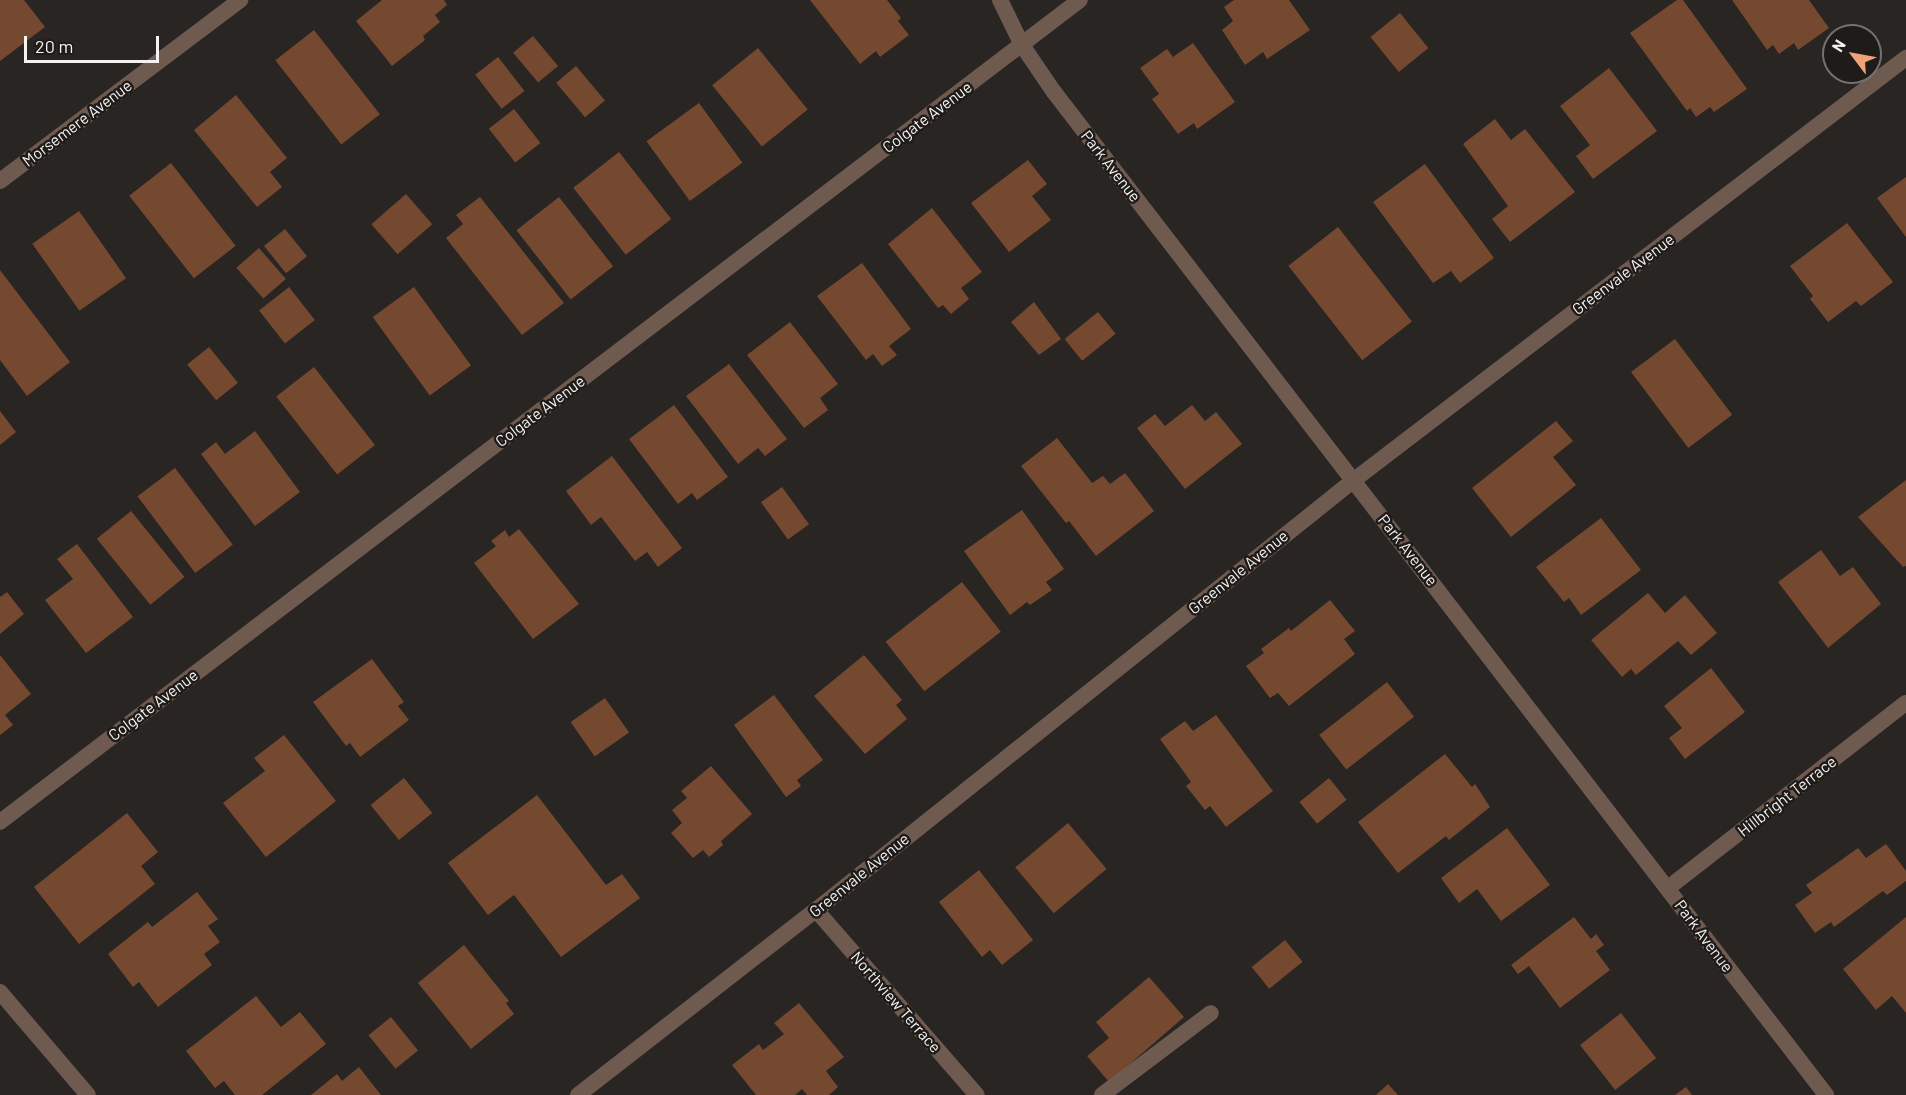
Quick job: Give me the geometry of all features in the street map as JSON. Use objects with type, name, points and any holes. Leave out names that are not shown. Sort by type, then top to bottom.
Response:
[{"type":"street","name":"Morsemere Avenue","points":[[0,181],[240,0]]},
{"type":"street","name":"Park Avenue","points":[[1000,0],[1022,45],[1062,101],[1826,1095]]},
{"type":"street","name":"Colgate Avenue","points":[[0,822],[1080,0]]},
{"type":"street","name":"Greenvale Avenue","points":[[578,1095],[816,910],[1354,480],[1906,58]]},
{"type":"street","name":"Hillbright Terrace","points":[[1668,888],[1906,703]]},
{"type":"street","name":"Northview Terrace","points":[[816,910],[977,1095]]},
{"type":"street","points":[[0,992],[88,1095]]},
{"type":"street","points":[[1102,1095],[1211,1013]]},
{"type":"building","points":[[0,0],[24,0],[45,27],[0,61]]},
{"type":"building","points":[[382,0],[444,0],[447,5],[435,15],[440,22],[423,36],[425,40],[392,66],[356,21]]},
{"type":"building","points":[[810,0],[887,0],[901,18],[898,21],[909,35],[880,57],[876,51],[860,64]]},
{"type":"building","points":[[1234,0],[1289,0],[1310,30],[1267,59],[1263,52],[1245,65],[1222,30],[1233,21],[1224,7]]},
{"type":"building","points":[[1677,0],[1683,0],[1747,89],[1714,112],[1710,107],[1696,117],[1690,108],[1687,111],[1630,33]]},
{"type":"building","points":[[1732,0],[1809,0],[1826,24],[1822,24],[1822,33],[1798,50],[1794,43],[1779,54],[1773,45],[1767,50]]},
{"type":"building","points":[[1400,13],[1428,48],[1399,72],[1370,37]]},
{"type":"building","points":[[314,30],[380,114],[341,144],[275,60]]},
{"type":"building","points":[[533,36],[558,66],[538,83],[513,53]]},
{"type":"building","points":[[1193,43],[1235,102],[1197,129],[1194,123],[1178,134],[1152,99],[1159,94],[1140,68],[1167,49],[1173,57]]},
{"type":"building","points":[[758,48],[808,109],[762,147],[712,85]]},
{"type":"building","points":[[498,57],[524,91],[502,109],[475,75]]},
{"type":"building","points":[[576,66],[605,100],[585,117],[556,83]]},
{"type":"building","points":[[1609,68],[1657,131],[1593,179],[1576,156],[1590,145],[1560,106]]},
{"type":"building","points":[[236,95],[287,158],[270,172],[282,187],[257,207],[194,130]]},
{"type":"building","points":[[699,103],[742,163],[690,201],[646,141]]},
{"type":"building","points":[[514,109],[540,143],[515,163],[489,129]]},
{"type":"building","points":[[1495,119],[1511,140],[1525,129],[1575,192],[1510,242],[1492,219],[1508,206],[1463,144]]},
{"type":"building","points":[[619,152],[671,219],[626,255],[573,188]]},
{"type":"building","points":[[1028,160],[1047,184],[1032,196],[1051,220],[1009,252],[971,203]]},
{"type":"building","points":[[171,163],[236,246],[194,278],[129,196]]},
{"type":"building","points":[[1425,164],[1494,258],[1460,283],[1451,271],[1433,283],[1373,202]]},
{"type":"building","points":[[1906,177],[1906,237],[1877,198]]},
{"type":"building","points":[[406,194],[432,224],[398,254],[371,224]]},
{"type":"building","points":[[480,197],[564,303],[522,335],[446,238],[463,224],[456,215]]},
{"type":"building","points":[[559,197],[613,266],[571,300],[516,230]]},
{"type":"building","points":[[932,208],[982,272],[961,288],[969,299],[951,314],[943,305],[938,308],[888,244]]},
{"type":"building","points":[[79,211],[126,278],[79,311],[32,244]]},
{"type":"building","points":[[1847,223],[1893,282],[1861,306],[1856,301],[1828,322],[1810,299],[1813,296],[1790,266]]},
{"type":"building","points":[[1338,227],[1412,322],[1362,360],[1288,266]]},
{"type":"building","points":[[285,229],[307,256],[286,273],[264,246]]},
{"type":"building","points":[[259,248],[286,279],[263,299],[236,268]]},
{"type":"building","points":[[862,263],[911,329],[889,346],[897,355],[882,366],[873,354],[866,360],[817,296]]},
{"type":"building","points":[[0,270],[70,362],[27,396],[0,360]]},
{"type":"building","points":[[289,287],[315,320],[285,343],[259,310]]},
{"type":"building","points":[[414,287],[471,365],[430,395],[373,317]]},
{"type":"building","points":[[1034,302],[1061,339],[1039,355],[1011,322]]},
{"type":"building","points":[[1098,312],[1116,334],[1082,361],[1065,339]]},
{"type":"building","points":[[790,322],[838,384],[820,398],[828,410],[804,428],[747,355]]},
{"type":"building","points":[[1675,339],[1732,415],[1688,448],[1631,372]]},
{"type":"building","points":[[209,347],[238,383],[216,400],[187,365]]},
{"type":"building","points":[[729,364],[787,439],[765,456],[758,448],[738,464],[686,396]]},
{"type":"building","points":[[314,367],[375,445],[337,475],[276,397]]},
{"type":"building","points":[[674,405],[728,477],[697,500],[692,493],[678,504],[629,439]]},
{"type":"building","points":[[1192,405],[1205,421],[1216,412],[1242,444],[1185,489],[1137,428],[1155,414],[1165,426]]},
{"type":"building","points":[[0,411],[16,432],[0,445]]},
{"type":"building","points":[[1556,421],[1573,441],[1553,457],[1576,485],[1511,537],[1472,488]]},
{"type":"building","points":[[255,431],[300,492],[255,526],[201,454],[216,442],[225,454]]},
{"type":"building","points":[[1057,438],[1092,483],[1103,476],[1110,484],[1125,473],[1154,511],[1096,556],[1069,521],[1066,523],[1021,466]]},
{"type":"building","points":[[612,456],[682,548],[658,567],[647,552],[635,561],[601,517],[591,525],[566,491]]},
{"type":"building","points":[[175,468],[233,545],[195,573],[137,496]]},
{"type":"building","points":[[1906,480],[1906,566],[1903,567],[1858,517]]},
{"type":"building","points":[[782,487],[809,524],[788,539],[761,502]]},
{"type":"building","points":[[1022,510],[1064,569],[1046,582],[1052,590],[1030,605],[1027,602],[1010,615],[964,551]]},
{"type":"building","points":[[131,511],[184,577],[150,605],[97,539]]},
{"type":"building","points":[[1601,518],[1641,570],[1581,615],[1569,598],[1564,602],[1536,567]]},
{"type":"building","points":[[519,529],[579,604],[533,639],[474,563],[496,546],[491,541],[505,530],[509,537]]},
{"type":"building","points":[[77,544],[133,617],[86,653],[45,600],[73,579],[57,559]]},
{"type":"building","points":[[1821,550],[1840,576],[1853,567],[1881,604],[1828,648],[1778,582]]},
{"type":"building","points":[[962,582],[1001,632],[924,691],[886,642]]},
{"type":"building","points":[[7,592],[24,614],[0,634],[0,597]]},
{"type":"building","points":[[1648,593],[1665,613],[1685,595],[1717,633],[1691,655],[1678,641],[1636,675],[1631,669],[1622,677],[1591,640]]},
{"type":"building","points":[[1330,600],[1355,631],[1344,639],[1355,654],[1289,706],[1278,693],[1270,698],[1246,666],[1264,653],[1261,649],[1289,628],[1291,631]]},
{"type":"building","points":[[0,655],[31,694],[5,715],[13,725],[0,735]]},
{"type":"building","points":[[864,655],[902,700],[896,705],[907,719],[865,754],[814,696]]},
{"type":"building","points":[[372,659],[404,702],[398,706],[409,720],[360,757],[350,743],[346,746],[313,702]]},
{"type":"building","points":[[1711,668],[1745,712],[1685,759],[1669,738],[1682,728],[1664,706]]},
{"type":"building","points":[[1387,682],[1414,717],[1346,770],[1319,735]]},
{"type":"building","points":[[774,695],[823,760],[797,780],[801,786],[786,797],[734,725]]},
{"type":"building","points":[[605,698],[629,732],[595,756],[571,722]]},
{"type":"building","points":[[1216,715],[1273,791],[1226,827],[1210,806],[1205,810],[1186,786],[1191,782],[1160,739],[1185,721],[1193,731]]},
{"type":"building","points":[[284,735],[336,801],[266,857],[223,803],[265,771],[254,758]]},
{"type":"building","points":[[1445,754],[1472,787],[1475,784],[1490,807],[1449,840],[1446,836],[1398,873],[1358,822]]},
{"type":"building","points":[[711,766],[752,814],[721,841],[723,845],[709,857],[703,850],[693,858],[671,833],[682,823],[672,810],[687,798],[681,791]]},
{"type":"building","points":[[404,778],[432,813],[399,840],[371,805]]},
{"type":"building","points":[[1329,778],[1347,800],[1317,824],[1299,802]]},
{"type":"building","points":[[537,795],[606,885],[622,874],[640,898],[561,957],[514,895],[488,915],[448,863]]},
{"type":"building","points":[[127,813],[158,852],[141,866],[155,884],[79,944],[34,887]]},
{"type":"building","points":[[1068,823],[1107,869],[1054,913],[1015,867]]},
{"type":"building","points":[[1507,828],[1550,885],[1501,921],[1477,889],[1459,903],[1441,878]]},
{"type":"building","points":[[1886,844],[1906,871],[1906,881],[1887,895],[1883,891],[1834,927],[1831,922],[1815,933],[1795,905],[1812,893],[1806,885],[1858,848],[1866,858]]},
{"type":"building","points":[[979,870],[1033,940],[1002,965],[990,950],[982,957],[939,902]]},
{"type":"building","points":[[197,892],[218,919],[208,926],[220,942],[204,954],[212,965],[158,1007],[139,982],[133,987],[108,954],[148,922],[152,927]]},
{"type":"building","points":[[1574,917],[1591,939],[1596,934],[1604,945],[1596,951],[1610,970],[1560,1008],[1529,966],[1518,974],[1511,965]]},
{"type":"building","points":[[1906,917],[1906,1013],[1892,996],[1876,1010],[1843,969]]},
{"type":"building","points":[[1285,940],[1303,962],[1269,989],[1252,967]]},
{"type":"building","points":[[464,945],[509,1001],[506,1003],[514,1014],[471,1049],[418,983]]},
{"type":"building","points":[[1149,977],[1184,1017],[1109,1082],[1087,1056],[1109,1038],[1096,1022]]},
{"type":"building","points":[[256,996],[281,1027],[300,1012],[326,1044],[262,1095],[235,1095],[224,1081],[215,1088],[186,1051]]},
{"type":"building","points":[[799,1003],[844,1057],[826,1071],[838,1087],[829,1095],[807,1095],[802,1089],[795,1095],[756,1095],[732,1065],[759,1044],[763,1050],[784,1034],[774,1023]]},
{"type":"building","points":[[1621,1013],[1656,1058],[1615,1090],[1580,1045]]},
{"type":"building","points":[[391,1017],[418,1050],[396,1069],[368,1035]]},
{"type":"building","points":[[359,1067],[381,1095],[311,1095],[337,1074],[342,1081]]},
{"type":"building","points":[[1388,1084],[1398,1095],[1376,1095]]},
{"type":"building","points":[[1686,1087],[1692,1095],[1675,1095]]}]
